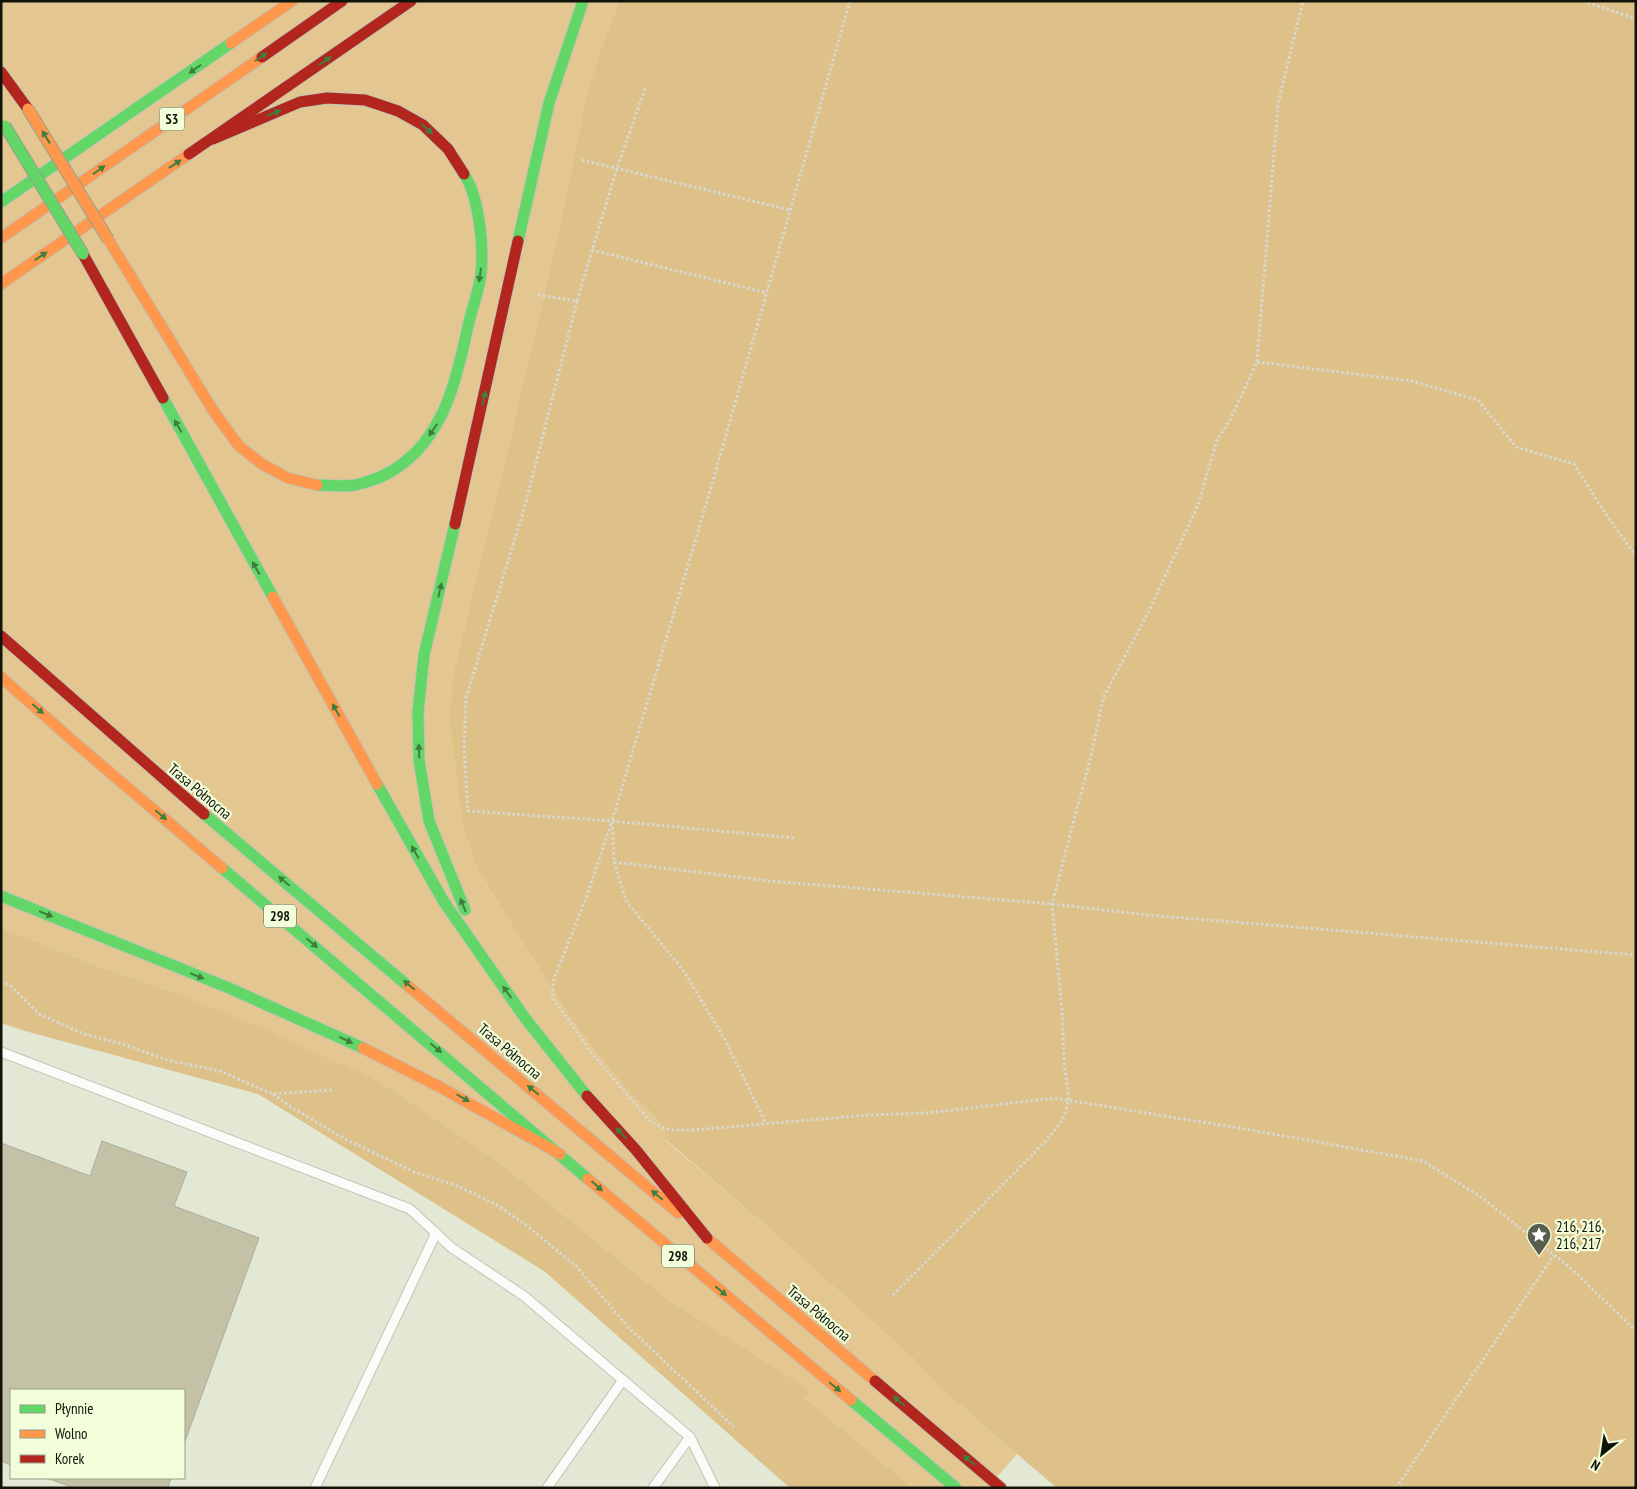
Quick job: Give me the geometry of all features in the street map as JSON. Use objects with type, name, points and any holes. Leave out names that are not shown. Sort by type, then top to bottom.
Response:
[{"type":"main road","name":"S3","points":[[1,202],[292,1]]},
{"type":"main road","name":"S3","points":[[1,238],[342,1]]},
{"type":"main road","points":[[1,284],[411,1]]},
{"type":"main road","points":[[489,967],[429,821],[419,760],[418,712],[424,655],[465,482],[549,103],[583,1]]},
{"type":"main road","points":[[1,72],[28,109],[214,412],[239,446],[262,464],[288,478],[313,485],[354,485],[385,475],[406,461],[424,443],[439,421],[456,378],[481,273],[480,222],[468,180],[448,149],[422,125],[398,111],[365,100],[327,98],[300,102],[213,139]]},
{"type":"main road","points":[[3,124],[82,254],[444,902],[525,1018],[587,1096],[636,1150],[707,1238]]},
{"type":"main road","name":"Trasa Północna","points":[[1,636],[160,777],[1001,1488]]},
{"type":"main road","name":"298","points":[[1,677],[73,741],[560,1154],[618,1206],[956,1488]]},
{"type":"main road","points":[[1,896],[289,1013],[454,1094],[560,1154]]},
{"type":"lane","points":[[1,1052],[410,1209],[452,1248],[524,1296],[690,1437],[715,1488]]},
{"type":"lane","points":[[315,1488],[436,1233]]},
{"type":"lane","points":[[547,1488],[623,1380]]},
{"type":"lane","points":[[653,1488],[690,1437]]},
{"type":"path","points":[[850,1],[708,498],[612,821],[586,898],[554,978],[552,997],[591,1052],[648,1119],[658,1127],[674,1130],[694,1130],[868,1115],[926,1113],[1054,1098],[1251,1130],[1423,1161],[1481,1197],[1573,1270],[1636,1331]]},
{"type":"path","points":[[892,1295],[1044,1143],[1062,1121],[1069,1100],[1064,1061],[1062,1010],[1052,904],[1103,698],[1149,611],[1186,532],[1198,505],[1217,440],[1230,420],[1258,362],[1278,104],[1303,1]]},
{"type":"path","points":[[1583,1],[1636,19]]},
{"type":"path","points":[[646,86],[617,168],[592,250],[577,301],[525,506],[466,698],[464,747],[468,811],[612,821],[795,838]]},
{"type":"path","points":[[582,160],[790,210]]},
{"type":"path","points":[[592,250],[767,293]]},
{"type":"path","points":[[538,295],[577,301]]},
{"type":"path","points":[[1258,362],[1412,381],[1478,400],[1516,447],[1574,464],[1603,510],[1636,556]]},
{"type":"path","points":[[612,821],[614,862],[626,901],[683,970],[724,1038],[766,1124]]},
{"type":"path","points":[[614,862],[770,881],[1052,904],[1157,916],[1636,954]]},
{"type":"path","points":[[1,982],[10,985],[39,1014],[84,1034],[126,1044],[167,1060],[220,1071],[273,1094],[345,1139],[414,1172],[458,1186],[497,1204],[576,1266],[628,1327],[734,1427]]},
{"type":"path","points":[[273,1094],[334,1090]]},
{"type":"path","points":[[1396,1488],[1554,1255]]},
{"type":"shaded area","points":[[1,1],[619,1],[588,91],[556,243],[454,670],[466,836],[477,868],[540,970],[578,1028],[669,1135],[665,1140],[771,1230],[916,1361],[941,1389],[1017,1454],[989,1488],[913,1488],[805,1398],[810,1391],[667,1299],[496,1160],[382,1083],[173,992],[87,962],[1,928]]},
{"type":"shaded area","points":[[619,1],[1636,1],[1636,1488],[1057,1488],[941,1389],[916,1361],[771,1230],[665,1139],[669,1135],[623,1084],[578,1028],[477,868],[466,836],[461,811],[450,716],[454,670],[556,243],[588,90]]},
{"type":"shaded area","points":[[1,928],[87,962],[173,992],[259,1027],[382,1083],[496,1160],[667,1299],[811,1391],[805,1398],[913,1488],[790,1488],[544,1271],[258,1094],[1,1023]]},
{"type":"building","points":[[102,1141],[187,1172],[174,1206],[259,1238],[185,1441],[185,1389],[10,1389],[10,1465],[1,1461],[1,1143],[90,1176]]},
{"type":"building","points":[[50,1479],[171,1479],[168,1488],[74,1488]]},
{"type":"traffic: fast","points":[[518,241],[549,103],[583,1]]},
{"type":"traffic: fast","points":[[1,202],[231,43]]},
{"type":"traffic: fast","points":[[5,126],[83,254]]},
{"type":"traffic: fast","points":[[317,485],[355,485],[388,473],[406,461],[420,447],[432,432],[441,415],[455,379],[481,274],[482,250],[477,208],[464,174]]},
{"type":"traffic: fast","points":[[163,398],[273,597]]},
{"type":"traffic: fast","points":[[455,524],[424,655],[418,712],[419,760],[429,821],[465,910]]},
{"type":"traffic: fast","points":[[377,784],[444,902],[525,1018],[587,1096]]},
{"type":"traffic: fast","points":[[204,814],[408,986]]},
{"type":"traffic: fast","points":[[222,868],[588,1179]]},
{"type":"traffic: fast","points":[[1,896],[229,988],[363,1048]]},
{"type":"traffic: fast","points":[[851,1400],[956,1488]]},
{"type":"traffic: slow","points":[[231,43],[292,1]]},
{"type":"traffic: slow","points":[[1,238],[262,57]]},
{"type":"traffic: slow","points":[[28,109],[108,239]]},
{"type":"traffic: slow","points":[[1,284],[189,154]]},
{"type":"traffic: slow","points":[[108,239],[214,412],[239,446],[262,464],[288,478],[317,485]]},
{"type":"traffic: slow","points":[[273,597],[377,784]]},
{"type":"traffic: slow","points":[[1,677],[222,868]]},
{"type":"traffic: slow","points":[[408,986],[678,1213]]},
{"type":"traffic: slow","points":[[363,1048],[438,1086],[560,1154]]},
{"type":"traffic: slow","points":[[588,1179],[851,1400]]},
{"type":"traffic: slow","points":[[707,1238],[875,1381]]},
{"type":"traffic: jam","points":[[262,57],[342,1]]},
{"type":"traffic: jam","points":[[189,154],[411,1]]},
{"type":"traffic: jam","points":[[1,72],[28,109]]},
{"type":"traffic: jam","points":[[213,139],[300,102],[327,98],[365,100],[398,111],[423,125],[448,149],[464,174]]},
{"type":"traffic: jam","points":[[455,524],[518,241]]},
{"type":"traffic: jam","points":[[83,254],[163,398]]},
{"type":"traffic: jam","points":[[1,636],[204,814]]},
{"type":"traffic: jam","points":[[587,1096],[636,1150],[707,1238]]},
{"type":"traffic: jam","points":[[875,1381],[1001,1488]]},
{"type":"place","name":"216, 216, 216, 217","points":[[1539,1256]]}]
